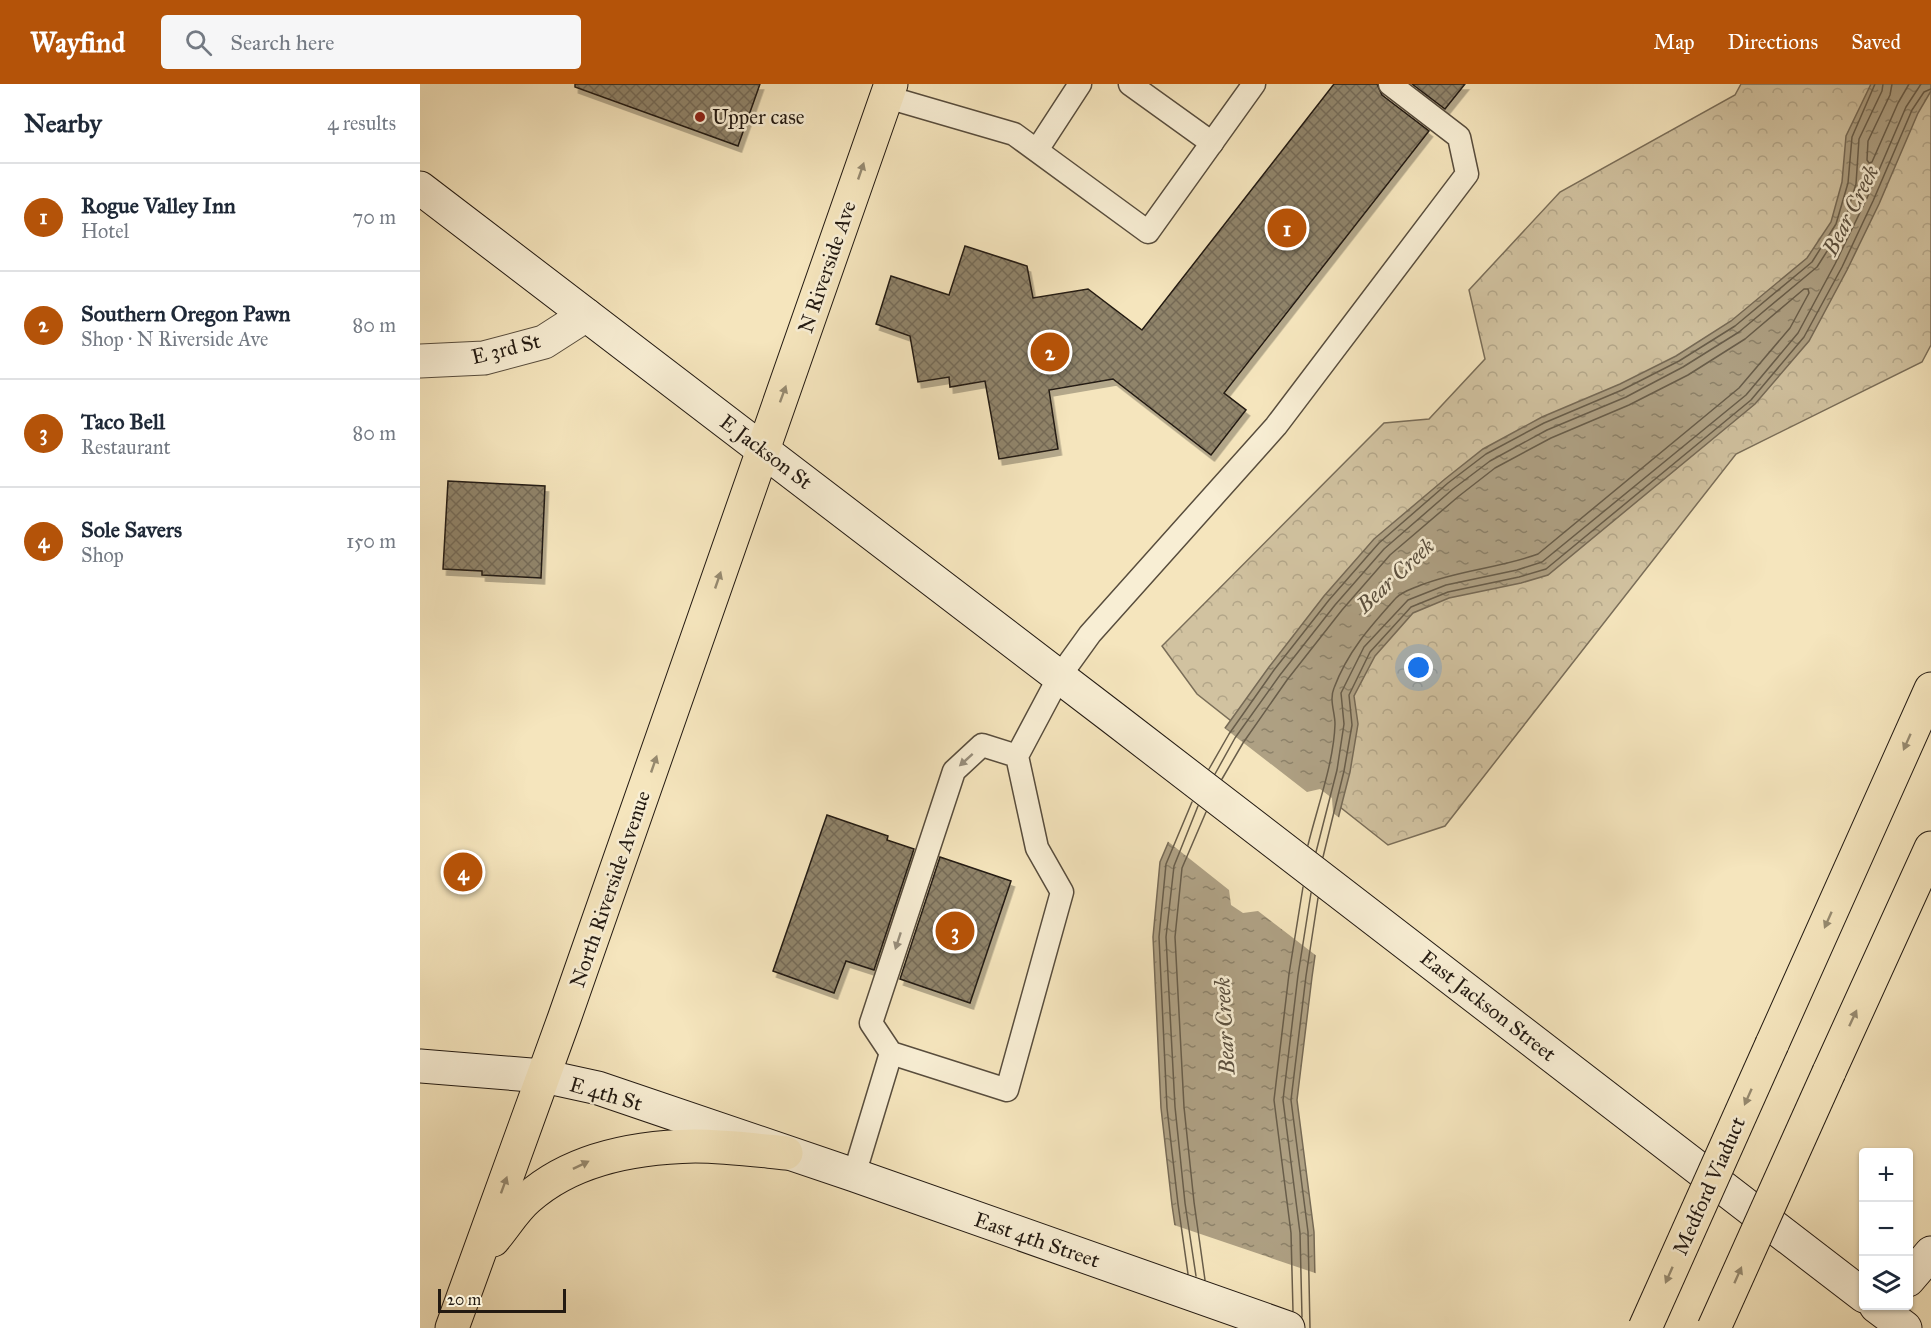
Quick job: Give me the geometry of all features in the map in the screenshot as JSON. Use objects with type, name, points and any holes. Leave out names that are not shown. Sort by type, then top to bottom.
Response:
[{"type":"main road","name":"N Riverside Ave","points":[[763,449],[889,90]]},
{"type":"main road","name":"E Jackson St","points":[[420,188],[1112,717]]},
{"type":"main road","name":"E 3rd St","points":[[420,361],[484,358],[544,342],[586,315]]},
{"type":"main road","name":"North Riverside Avenue","points":[[452,1328],[543,1077],[763,449]]},
{"type":"main road","name":"Medford Viaduct","points":[[1645,1328],[1931,688]]},
{"type":"main road","name":"East Jackson Street","points":[[1112,717],[1454,980],[1879,1312]]},
{"type":"main road","points":[[1714,1328],[1931,848]]},
{"type":"main road","name":"E 4th St","points":[[420,1066],[543,1077],[598,1088],[786,1153]]},
{"type":"main road","points":[[477,1260],[527,1199],[555,1177],[589,1161],[629,1153],[695,1146],[786,1153]]},
{"type":"main road","name":"East 4th Street","points":[[786,1153],[1287,1328]]},
{"type":"main road","points":[[1913,1274],[1931,1253]]},
{"type":"lane","points":[[1037,150],[1080,84]]},
{"type":"lane","points":[[1130,84],[1212,143]]},
{"type":"lane","points":[[889,90],[1014,134],[1148,232],[1254,84]]},
{"type":"lane","points":[[1017,756],[982,745],[954,771],[871,1023],[891,1053],[1007,1090],[1062,892],[1037,848],[1017,756],[1059,676],[1089,634],[1276,426],[1467,174],[1459,137],[1390,84]]},
{"type":"lane","points":[[854,1175],[891,1053]]},
{"type":"green space","points":[[1741,84],[1931,84],[1931,345],[1922,362],[1736,454],[1445,826],[1388,845],[1197,694],[1162,646],[1384,423],[1429,419],[1485,359],[1469,290],[1560,192],[1735,95]]},
{"type":"water","name":"Bear Creek","points":[[1871,84],[1931,84],[1931,91],[1918,113],[1879,204],[1847,270],[1809,341],[1755,404],[1548,575],[1449,598],[1413,613],[1375,656],[1354,696],[1358,724],[1350,772],[1330,850],[1297,1100],[1314,1232],[1316,1328],[1190,1328],[1161,1108],[1153,937],[1160,862],[1191,789],[1223,731],[1269,667],[1324,596],[1374,539],[1483,449],[1542,417],[1620,384],[1676,356],[1731,321],[1807,258],[1831,222],[1842,182],[1846,136]]},
{"type":"pier","points":[[1223,727],[1307,792],[1320,789],[1332,798],[1333,813],[1341,819],[1333,850],[1318,957],[1258,911],[1243,913],[1231,905],[1229,890],[1166,840],[1189,787]]},
{"type":"pier","points":[[1171,1224],[1318,1274],[1319,1328],[1187,1328]]},
{"type":"building","name":"Upper case","points":[[575,84],[760,84],[738,146],[575,87]]},
{"type":"building","points":[[1334,84],[1377,84],[1382,95],[1429,131],[1224,393],[1246,410],[1211,455],[1113,379],[1049,390],[1058,449],[999,459],[985,381],[950,387],[949,377],[918,382],[910,336],[876,324],[891,276],[949,295],[965,246],[1027,266],[1033,298],[1088,289],[1142,330]]},
{"type":"building","points":[[1412,84],[1465,84],[1445,109]]},
{"type":"building","points":[[448,481],[545,486],[541,578],[482,575],[482,571],[443,569]]},
{"type":"building","points":[[827,815],[888,836],[887,840],[914,849],[874,970],[846,961],[834,993],[773,971]]},
{"type":"building","points":[[940,857],[1011,881],[970,1003],[900,979]]},
{"type":"place","name":"Upper case","points":[[700,117]]},
{"type":"place","name":"Rogue Valley Inn","points":[[1287,228]]},
{"type":"place","name":"Southern Oregon Pawn","points":[[1050,352]]},
{"type":"place","name":"Sole Savers","points":[[463,872]]},
{"type":"place","name":"Taco Bell","points":[[955,931]]}]
